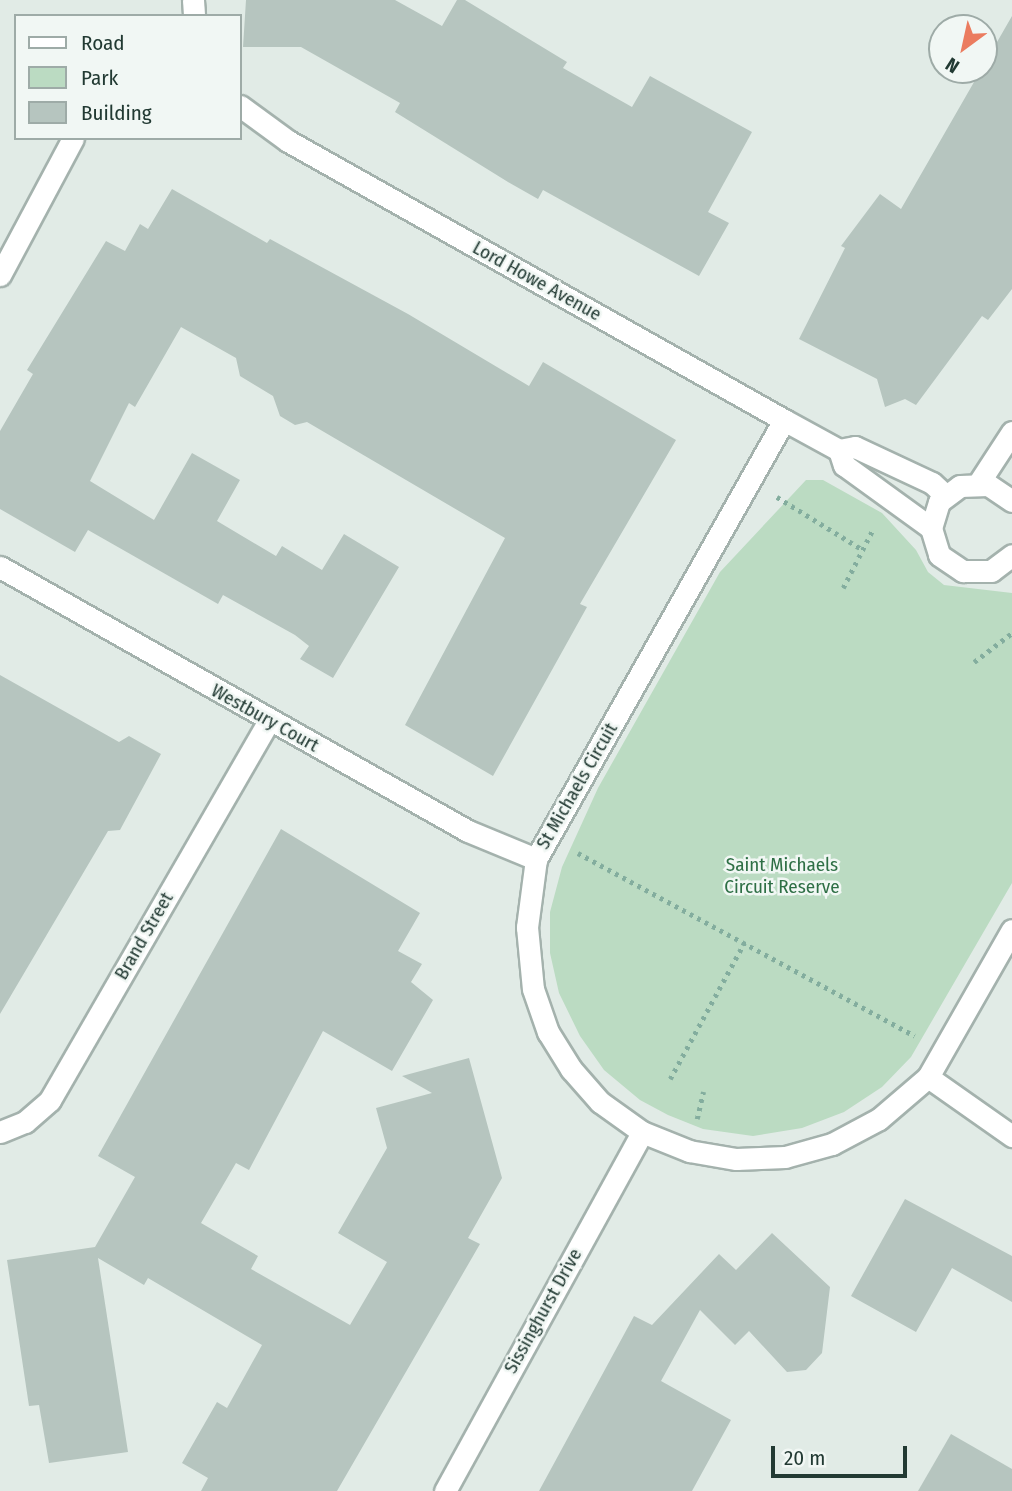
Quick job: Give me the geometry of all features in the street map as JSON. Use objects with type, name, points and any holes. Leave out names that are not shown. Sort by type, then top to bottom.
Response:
[{"type":"street","name":"Lord Howe Avenue","points":[[242,107],[288,141],[784,420],[839,450],[855,447],[932,482],[945,495]]},
{"type":"street","points":[[0,275],[72,140]]},
{"type":"street","name":"St Michaels Circuit","points":[[784,420],[536,859],[527,927],[533,989],[548,1032],[571,1069],[600,1102],[642,1132],[689,1151],[736,1159],[785,1157],[832,1144],[879,1119],[928,1077],[1012,930]]},
{"type":"street","points":[[978,484],[1012,432]]},
{"type":"street","name":"Lord Howe Avenue","points":[[839,450],[844,465],[931,528]]},
{"type":"street","points":[[1008,564],[973,573],[954,568],[939,555],[931,528],[934,509],[945,495],[960,486],[978,484],[997,489],[1012,501]]},
{"type":"street","name":"Westbury Court","points":[[0,567],[468,831],[536,859]]},
{"type":"street","name":"Brand Street","points":[[0,1132],[25,1122],[50,1100],[269,721]]},
{"type":"street","points":[[928,1077],[1012,1136]]},
{"type":"street","name":"Sissinghurst Drive","points":[[444,1491],[642,1132]]},
{"type":"path","points":[[750,480],[863,550]]},
{"type":"path","points":[[843,588],[890,497]]},
{"type":"path","points":[[974,662],[1012,633]]},
{"type":"path","points":[[548,837],[943,1051]]},
{"type":"path","points":[[670,1079],[744,943]]},
{"type":"green space","name":"Saint Michaels Circuit Reserve","points":[[806,480],[823,480],[882,513],[916,550],[928,572],[944,585],[1012,593],[1012,883],[911,1057],[882,1087],[844,1112],[802,1128],[753,1136],[703,1129],[668,1115],[640,1100],[604,1070],[580,1036],[559,993],[550,953],[550,912],[562,867],[598,788],[720,572]]},
{"type":"building","points":[[246,0],[395,0],[442,26],[457,0],[465,0],[567,62],[563,68],[632,107],[650,76],[752,132],[708,212],[729,223],[699,276],[543,190],[538,199],[508,182],[395,112],[400,103],[301,47],[243,47]]},
{"type":"building","points":[[1012,16],[1012,289],[988,320],[982,316],[916,405],[905,399],[885,407],[877,379],[799,339],[845,248],[841,246],[880,194],[901,209],[973,84],[998,84],[998,40]]},
{"type":"building","points":[[172,189],[267,243],[270,239],[408,314],[529,386],[543,362],[676,440],[580,604],[587,607],[493,776],[405,725],[505,538],[307,422],[295,425],[280,416],[273,396],[240,376],[236,358],[181,327],[135,407],[129,403],[90,481],[154,520],[192,453],[240,480],[217,521],[276,556],[282,546],[322,570],[344,534],[399,567],[333,678],[300,659],[309,646],[295,635],[223,595],[218,604],[88,530],[75,552],[0,509],[0,431],[33,374],[27,370],[106,241],[125,251],[140,224],[148,229]]},
{"type":"building","points":[[0,675],[119,742],[129,736],[161,754],[120,830],[108,831],[0,1014]]},
{"type":"building","points":[[281,829],[420,913],[398,951],[422,964],[411,982],[433,1000],[392,1071],[323,1031],[249,1170],[236,1163],[201,1223],[258,1256],[251,1269],[350,1325],[387,1262],[338,1233],[387,1148],[376,1108],[432,1093],[402,1076],[469,1058],[502,1178],[468,1238],[480,1244],[337,1491],[201,1491],[208,1478],[182,1463],[217,1402],[227,1408],[262,1345],[148,1278],[144,1285],[98,1258],[128,1452],[49,1463],[39,1405],[29,1406],[7,1260],[95,1247],[135,1177],[98,1156]]},
{"type":"building","points":[[905,1199],[1012,1256],[1012,1302],[952,1268],[916,1332],[851,1296]]},
{"type":"building","points":[[772,1233],[830,1287],[822,1353],[806,1370],[787,1372],[749,1331],[735,1345],[700,1310],[661,1381],[731,1420],[692,1491],[539,1491],[634,1316],[652,1325],[719,1254],[736,1270]]},
{"type":"building","points":[[951,1434],[1012,1469],[1012,1491],[918,1491]]}]
